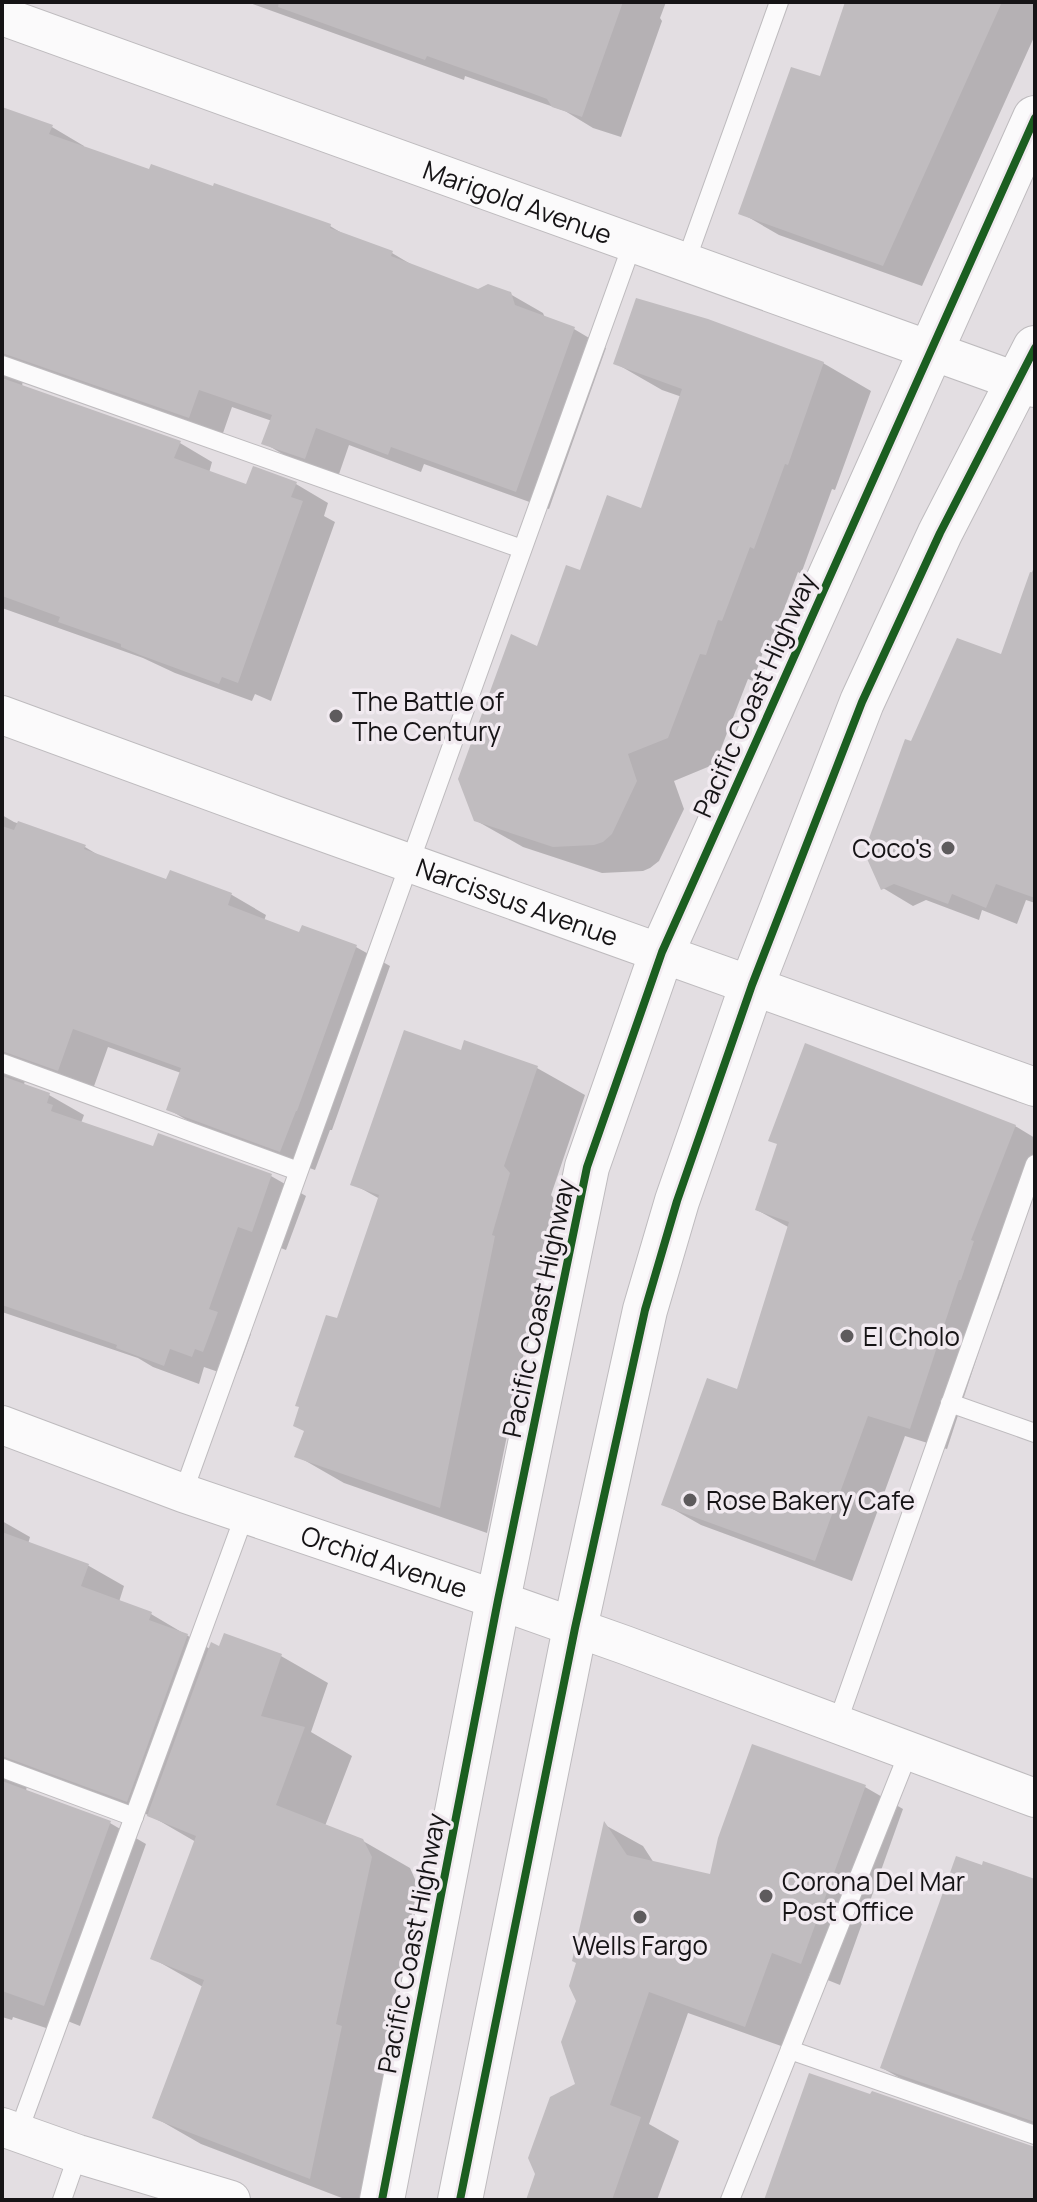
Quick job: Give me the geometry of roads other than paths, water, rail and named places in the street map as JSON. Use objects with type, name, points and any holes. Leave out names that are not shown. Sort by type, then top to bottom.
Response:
[{"type":"highway","name":"Pacific Coast Highway","points":[[382,2200],[498,1600],[587,1167],[662,952],[1035,118]]},
{"type":"highway","points":[[460,2200],[575,1628],[645,1310],[677,1201],[752,985],[862,702],[940,533],[1029,373]]},
{"type":"street","name":"Marigold Avenue","points":[[2,16],[930,351],[1029,373]]},
{"type":"street","name":"Narcissus Avenue","points":[[2,715],[1035,1087]]},
{"type":"street","name":"Orchid Avenue","points":[[2,1425],[183,1493],[498,1600],[1035,1798]]},
{"type":"street","points":[[10,2130],[231,2200]]},
{"type":"lane","points":[[686,261],[779,2]]},
{"type":"lane","points":[[183,1493],[633,242]]},
{"type":"lane","points":[[2,365],[522,549]]},
{"type":"lane","points":[[2,1063],[298,1171]]},
{"type":"lane","points":[[837,1724],[1035,1164]]},
{"type":"lane","points":[[950,1403],[1035,1433]]},
{"type":"lane","points":[[10,2130],[134,1817],[245,1514]]},
{"type":"lane","points":[[730,2200],[909,1751]]},
{"type":"lane","points":[[2,1768],[134,1817]]},
{"type":"lane","points":[[790,2050],[1035,2135]]},
{"type":"lane","points":[[62,2200],[78,2154]]},
{"type":"place","name":"The Battle of The Century","points":[[336,716]]},
{"type":"place","name":"Coco's","points":[[948,848]]},
{"type":"place","name":"El Cholo","points":[[847,1336]]},
{"type":"place","name":"Rose Bakery Cafe","points":[[690,1500]]},
{"type":"place","name":"Corona Del Mar Post Office","points":[[766,1896]]},
{"type":"place","name":"Wells Fargo","points":[[640,1917]]}]
